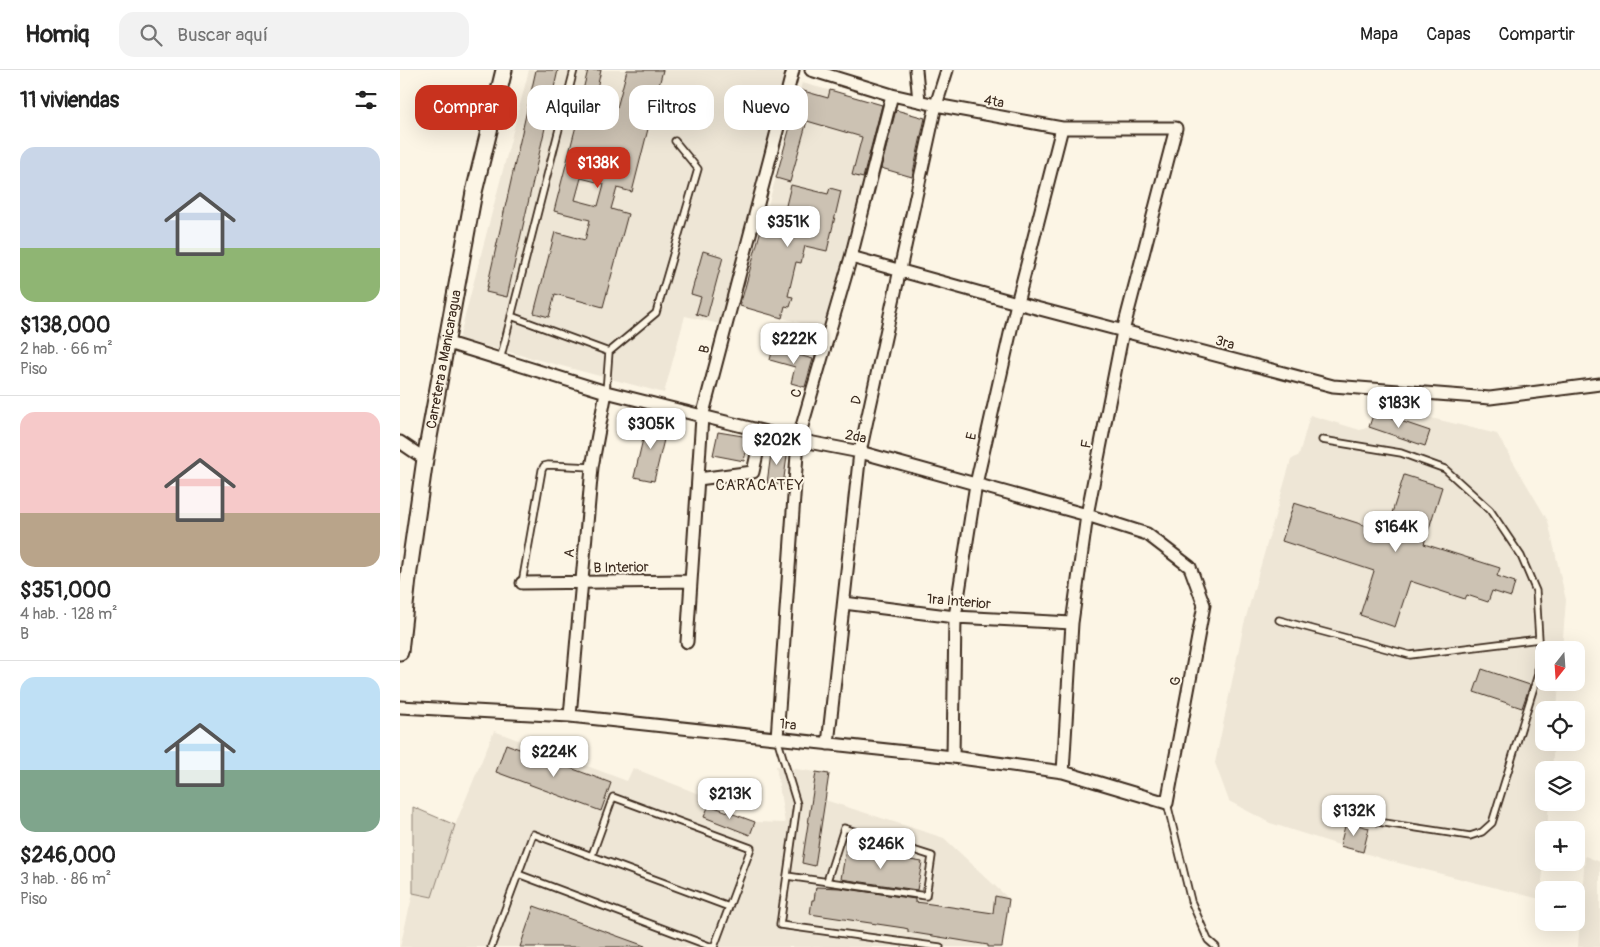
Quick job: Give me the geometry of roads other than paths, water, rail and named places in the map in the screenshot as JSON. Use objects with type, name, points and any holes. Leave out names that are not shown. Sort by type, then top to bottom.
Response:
[{"type":"main road","name":"Carretera a Manicaragua","points":[[400,652],[404,578],[425,459],[448,343],[474,192],[504,70]]},
{"type":"street","name":"B","points":[[687,642],[702,417],[793,70]]},
{"type":"street","points":[[846,70],[850,82]]},
{"type":"street","points":[[916,70],[919,101]]},
{"type":"street","name":"D","points":[[828,744],[860,452],[936,105],[947,70]]},
{"type":"street","name":"4ta","points":[[816,71],[892,95],[1062,128],[1176,128]]},
{"type":"street","name":"C","points":[[777,738],[798,440],[851,257],[892,95]]},
{"type":"street","name":"E","points":[[953,757],[955,617],[976,484],[1017,303],[1062,128]]},
{"type":"street","name":"F","points":[[1063,772],[1072,623],[1087,515],[1123,331],[1176,128]]},
{"type":"street","name":"3ra","points":[[851,257],[1017,303],[1333,386],[1490,398],[1600,384]]},
{"type":"street","name":"2da","points":[[448,343],[606,392],[798,440],[860,452],[1087,515],[1147,534],[1190,567]]},
{"type":"street","name":"A","points":[[570,716],[592,467],[606,392]]},
{"type":"street","points":[[698,479],[753,472],[762,431]]},
{"type":"street","points":[[400,442],[425,459]]},
{"type":"street","name":"G","points":[[1167,803],[1204,605],[1190,567]]},
{"type":"street","name":"B Interior","points":[[522,583],[691,581]]},
{"type":"street","name":"1ra Interior","points":[[844,603],[955,617],[1072,623]]},
{"type":"street","name":"1ra","points":[[400,707],[570,716],[953,757],[1063,772],[1167,803]]},
{"type":"lane","points":[[500,360],[574,70]]},
{"type":"lane","points":[[606,392],[608,352],[656,313],[698,169],[675,141]]},
{"type":"lane","points":[[511,316],[608,352]]},
{"type":"lane","points":[[1322,440],[1401,453],[1445,469],[1490,510],[1521,556],[1536,591],[1538,674],[1492,823],[1482,832],[1470,836],[1378,822]]},
{"type":"lane","points":[[522,583],[544,466],[592,467]]},
{"type":"lane","points":[[1279,620],[1410,655],[1538,639]]},
{"type":"lane","points":[[777,738],[797,804],[780,925],[940,947]]},
{"type":"lane","points":[[518,874],[713,947],[751,848],[613,797],[592,855]]},
{"type":"lane","points":[[1167,803],[1192,901],[1208,940],[1216,947]]},
{"type":"lane","points":[[787,876],[926,896],[932,856],[844,828],[827,881]]},
{"type":"lane","points":[[491,947],[533,834],[729,907]]},
{"type":"district","name":"CARACATEY","points":[[760,485]]}]
